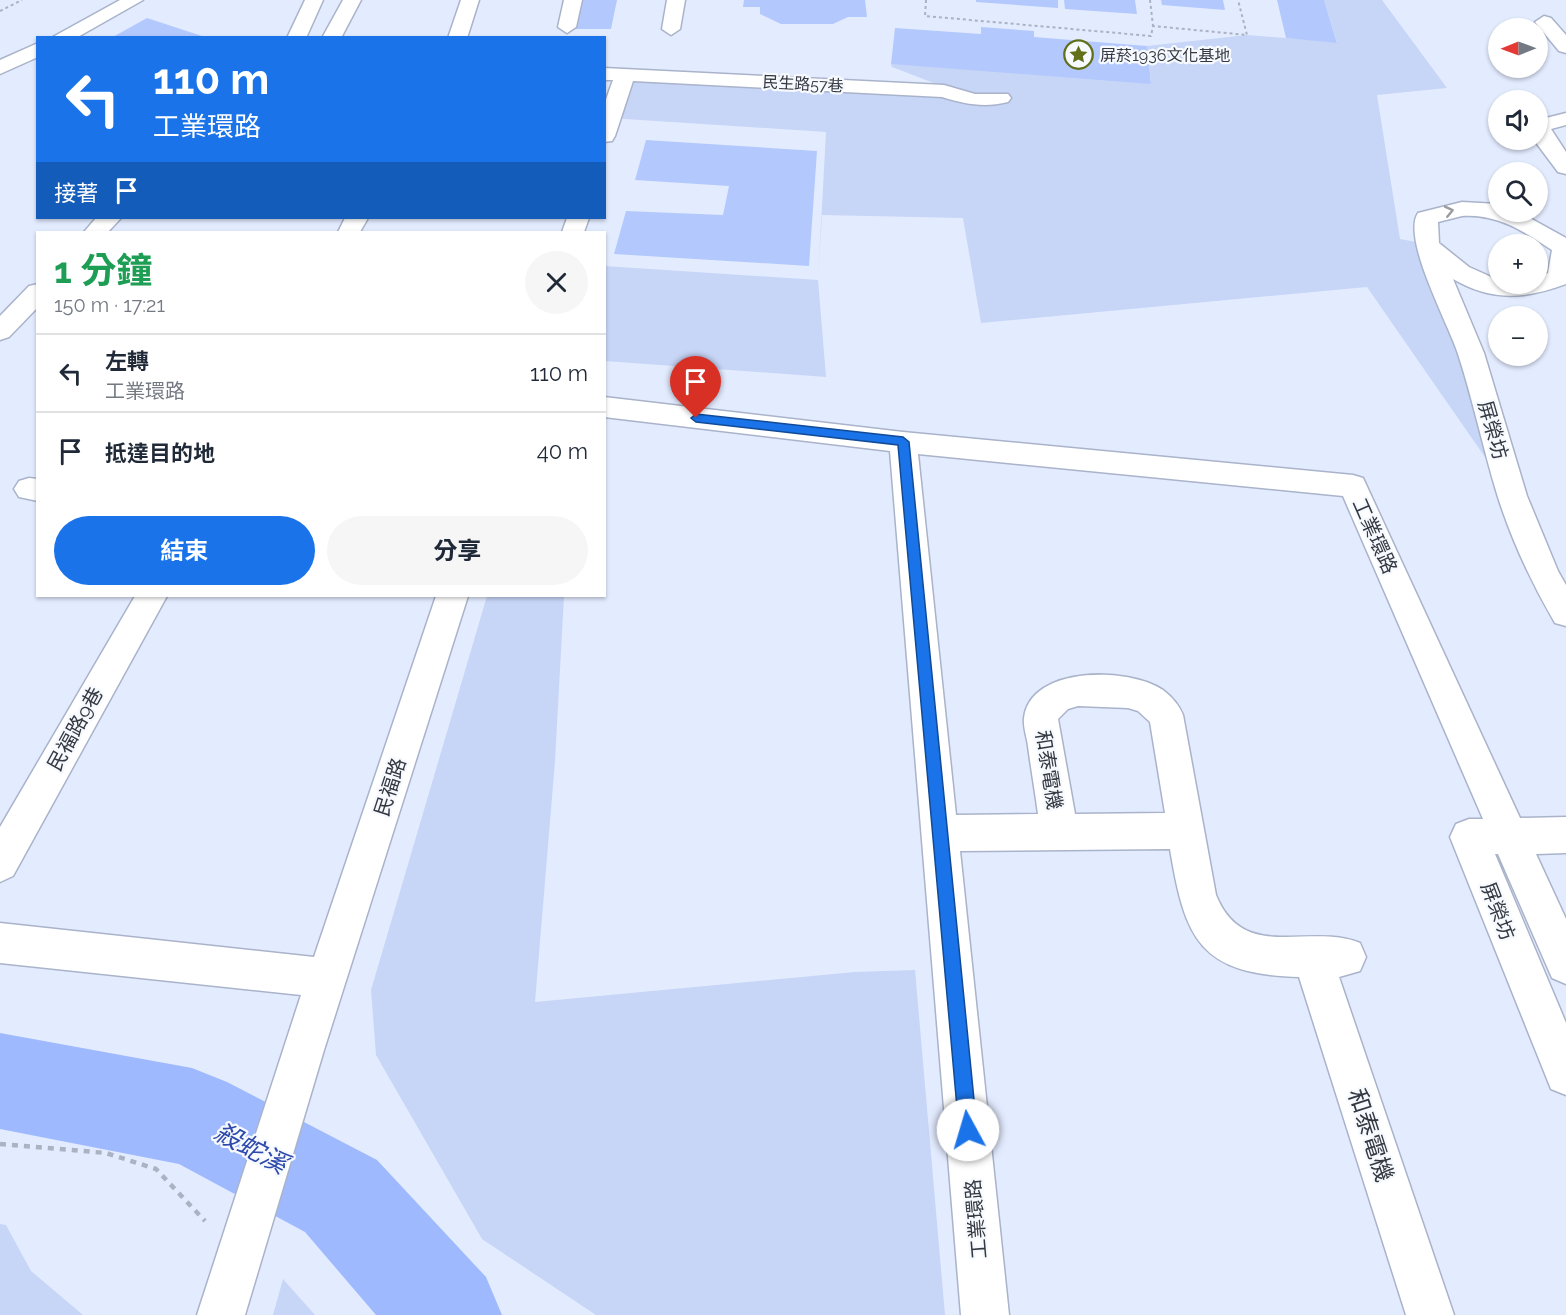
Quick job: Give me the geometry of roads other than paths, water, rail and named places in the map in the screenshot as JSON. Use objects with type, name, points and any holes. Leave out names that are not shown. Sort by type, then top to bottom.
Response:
[{"type":"street","points":[[64,36],[134,0]]},
{"type":"street","points":[[297,36],[314,0]]},
{"type":"street","points":[[332,36],[352,0]]},
{"type":"street","points":[[458,36],[470,0]]},
{"type":"street","points":[[567,27],[573,0]]},
{"type":"street","points":[[670,29],[676,0]]},
{"type":"street","points":[[1548,27],[1566,47]]},
{"type":"street","points":[[0,68],[36,50]]},
{"type":"street","points":[[606,125],[615,75]]},
{"type":"street","name":"民生路57巷","points":[[615,75],[944,91],[974,100],[1001,98]]},
{"type":"street","points":[[1566,119],[1551,121],[1539,128],[1545,140],[1566,166]]},
{"type":"street","name":"屏榮坊","points":[[1488,210],[1449,209],[1426,218],[1427,244],[1471,353],[1512,496],[1544,576],[1566,613]]},
{"type":"street","points":[[96,231],[108,219]]},
{"type":"street","name":"屏榮坊","points":[[1427,244],[1455,272],[1481,286],[1505,289],[1538,287],[1560,277],[1564,246],[1525,222]]},
{"type":"street","points":[[0,332],[36,294]]},
{"type":"street","name":"工業環路","points":[[606,407],[903,442],[1353,486],[1566,964]]},
{"type":"street","name":"工業環路","points":[[903,442],[986,1315]]},
{"type":"street","name":"民福路9巷","points":[[0,863],[150,597]]},
{"type":"street","name":"民福路","points":[[221,1315],[303,1050],[452,597]]},
{"type":"street","name":"和泰電機","points":[[1059,831],[1041,718],[1046,706],[1058,697],[1073,692],[1119,691],[1149,699],[1166,715],[1197,895],[1206,918],[1222,940],[1250,954],[1329,956],[1430,1315]]},
{"type":"street","name":"和泰電機","points":[[940,833],[1185,831]]},
{"type":"street","name":"屏榮坊","points":[[1566,835],[1469,837],[1566,1074]]},
{"type":"street","points":[[0,943],[327,978]]},
{"type":"waterway","name":"殺蛇溪","points":[[0,1081],[192,1117],[341,1196],[448,1315]]},
{"type":"place","name":"屏菸1936文化基地","points":[[1079,55]]}]
